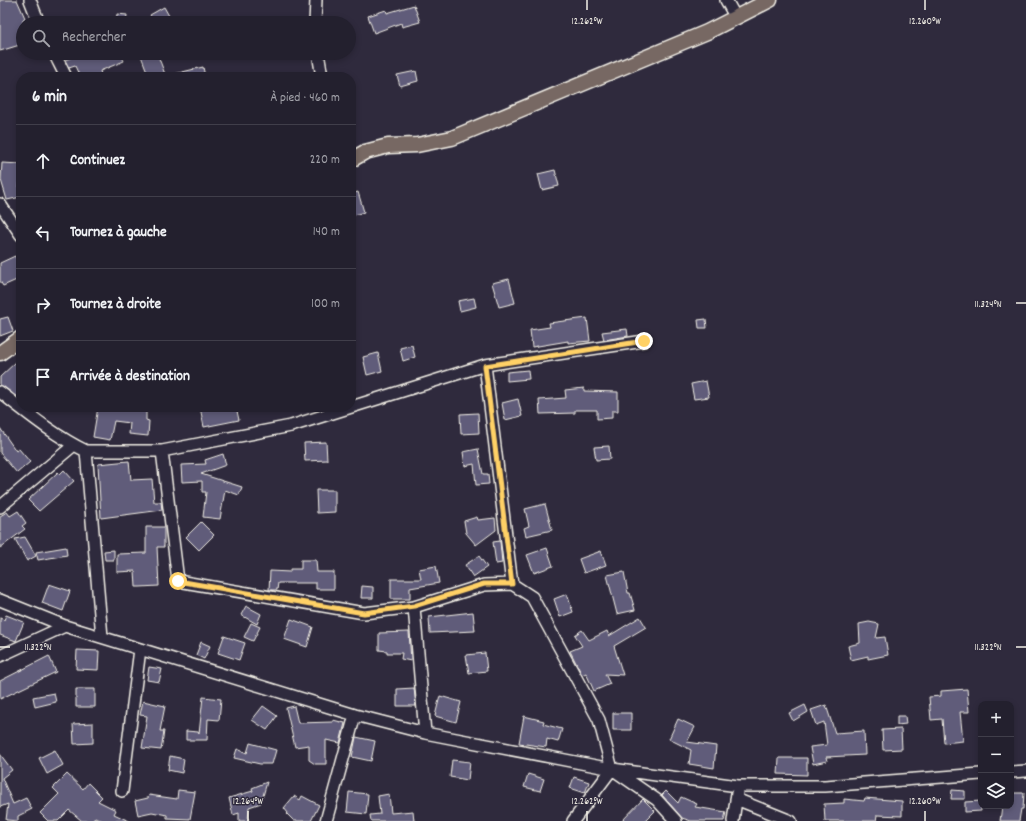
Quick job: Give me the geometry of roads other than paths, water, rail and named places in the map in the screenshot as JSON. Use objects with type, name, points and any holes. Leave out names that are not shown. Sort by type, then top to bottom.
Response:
[{"type":"main road","points":[[356,157],[365,152],[388,146],[417,145],[452,138],[707,32],[770,0]]},
{"type":"main road","points":[[0,353],[16,342]]},
{"type":"street","points":[[30,0],[36,16]]},
{"type":"street","points":[[315,16],[316,0]]},
{"type":"street","points":[[726,0],[736,18]]},
{"type":"street","points":[[58,60],[64,72]]},
{"type":"street","points":[[319,60],[321,72]]},
{"type":"street","points":[[0,204],[16,228]]},
{"type":"street","points":[[356,406],[485,366],[644,341]]},
{"type":"street","points":[[485,366],[512,584]]},
{"type":"street","points":[[0,392],[16,404]]},
{"type":"street","points":[[26,412],[74,445],[86,451],[162,451],[291,426],[336,412]]},
{"type":"street","points":[[0,507],[74,445]]},
{"type":"street","points":[[86,451],[102,637]]},
{"type":"street","points":[[162,451],[178,581],[364,613],[414,606],[484,584],[512,584],[532,597],[599,720],[612,769],[657,800],[676,821]]},
{"type":"street","points":[[0,600],[65,626],[355,715],[425,733],[612,769],[738,786],[825,786],[978,774]]},
{"type":"street","points":[[414,606],[425,733]]},
{"type":"street","points":[[0,656],[65,626]]},
{"type":"street","points":[[122,791],[140,649]]},
{"type":"street","points":[[326,821],[355,715]]},
{"type":"street","points":[[573,821],[612,769]]},
{"type":"street","points":[[1014,772],[1026,771]]},
{"type":"street","points":[[733,821],[738,786]]},
{"type":"street","points":[[736,799],[791,821]]}]
